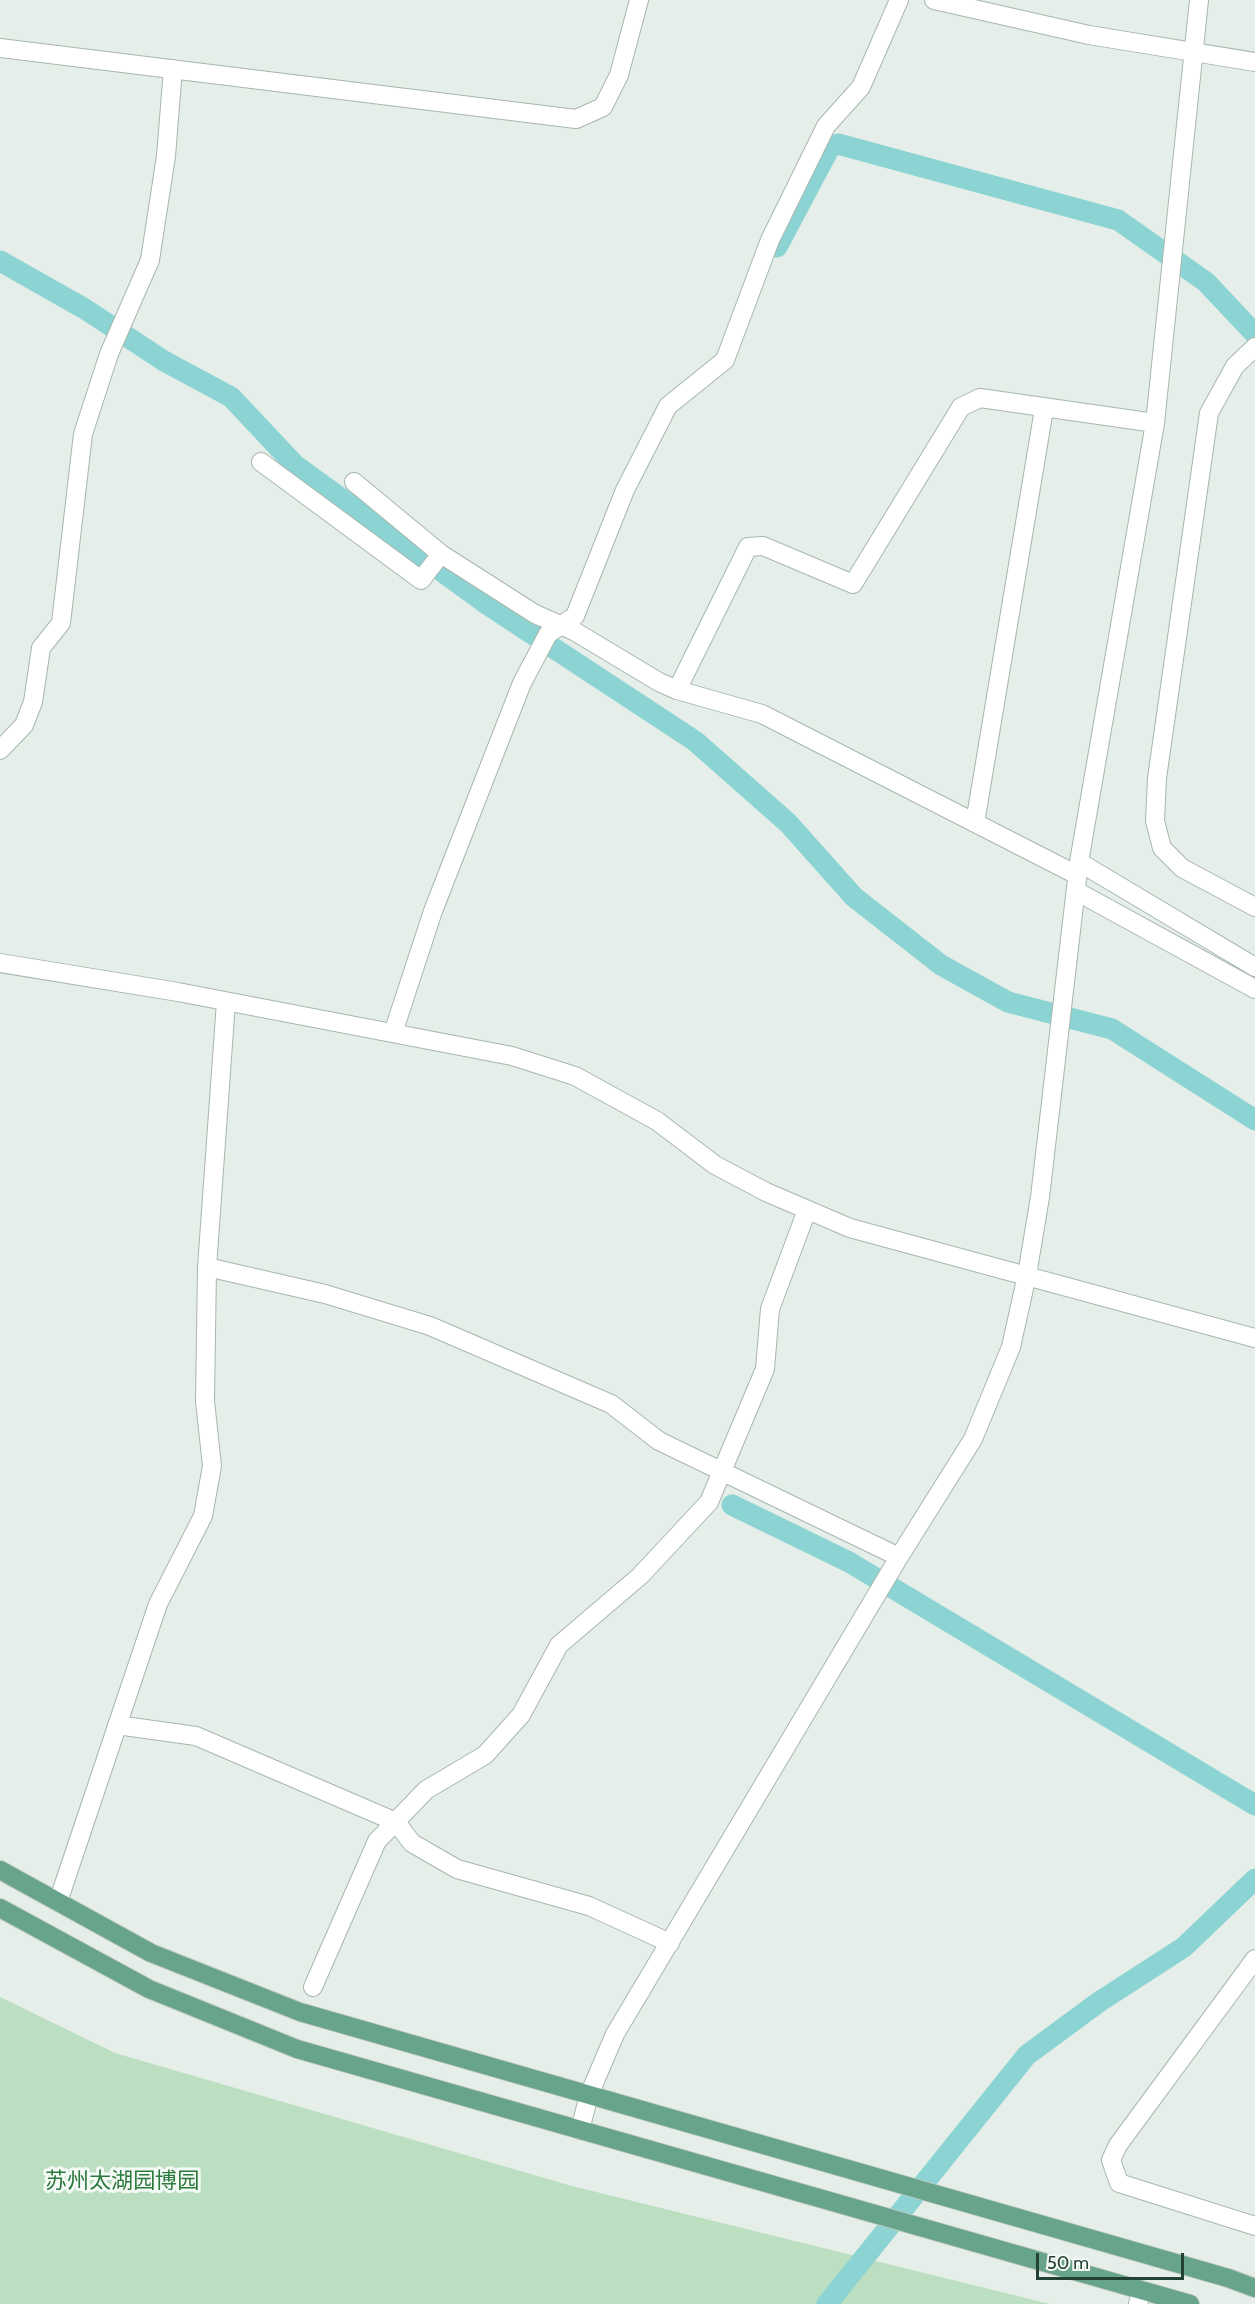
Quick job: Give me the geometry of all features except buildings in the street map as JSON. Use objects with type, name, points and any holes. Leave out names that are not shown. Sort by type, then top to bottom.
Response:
[{"type":"main road","points":[[0,1870],[151,1953],[300,2012],[1228,2278],[1255,2288]]},
{"type":"main road","points":[[0,1908],[149,1989],[297,2049],[939,2232],[1140,2297],[1190,2304]]},
{"type":"street","points":[[0,48],[576,119],[603,107],[619,75],[639,0]]},
{"type":"street","points":[[393,1033],[433,911],[522,683],[555,630],[574,616],[625,490],[668,406],[725,360],[775,230],[826,126],[861,87],[899,0]]},
{"type":"street","points":[[934,0],[1089,35],[1255,62]]},
{"type":"street","points":[[580,2130],[589,2095],[615,2034],[899,1558],[973,1439],[1011,1347],[1027,1275],[1040,1197],[1077,876],[1155,423],[1199,0]]},
{"type":"street","points":[[0,750],[24,725],[33,702],[41,648],[61,623],[83,434],[109,354],[150,260],[166,156],[173,69]]},
{"type":"street","points":[[1255,347],[1235,366],[1209,413],[1157,777],[1155,821],[1162,848],[1182,868],[1255,908]]},
{"type":"street","points":[[677,690],[748,547],[763,546],[853,584],[961,407],[980,398],[1044,409],[1155,423]]},
{"type":"street","points":[[975,823],[1044,409]]},
{"type":"street","points":[[261,462],[422,580],[441,555]]},
{"type":"street","points":[[354,482],[441,555],[535,614],[555,630],[677,690],[762,714],[1255,967]]},
{"type":"street","points":[[1077,876],[1255,988]]},
{"type":"street","points":[[0,963],[226,1002],[512,1056],[575,1076],[657,1121],[715,1165],[807,1210],[850,1228],[1255,1338]]},
{"type":"street","points":[[58,1902],[158,1604],[203,1516],[212,1466],[205,1401],[207,1267],[226,1002]]},
{"type":"street","points":[[313,1987],[377,1841],[426,1790],[485,1755],[521,1715],[559,1645],[640,1576],[710,1502],[765,1369],[770,1309],[807,1210]]},
{"type":"street","points":[[207,1267],[325,1293],[430,1326],[611,1404],[659,1441],[899,1558]]},
{"type":"street","points":[[117,1725],[196,1736],[396,1822],[412,1843],[457,1869],[589,1906],[670,1943]]},
{"type":"street","points":[[1255,1959],[1118,2145],[1111,2160],[1119,2184],[1255,2226]]},
{"type":"green space","name":"苏州太湖园博园","points":[[0,1997],[115,2053],[572,2186],[1050,2304],[0,2304]]},
{"type":"waterway","points":[[777,247],[830,147],[838,144],[1118,220],[1206,282],[1255,334]]},
{"type":"waterway","points":[[0,261],[85,309],[164,361],[231,397],[295,465],[488,605],[695,741],[788,823],[854,897],[941,965],[1008,1002],[1112,1029],[1255,1120]]},
{"type":"waterway","points":[[732,1505],[849,1562],[1255,1805]]},
{"type":"waterway","points":[[827,2304],[1027,2055],[1099,2002],[1184,1947],[1255,1879]]}]
